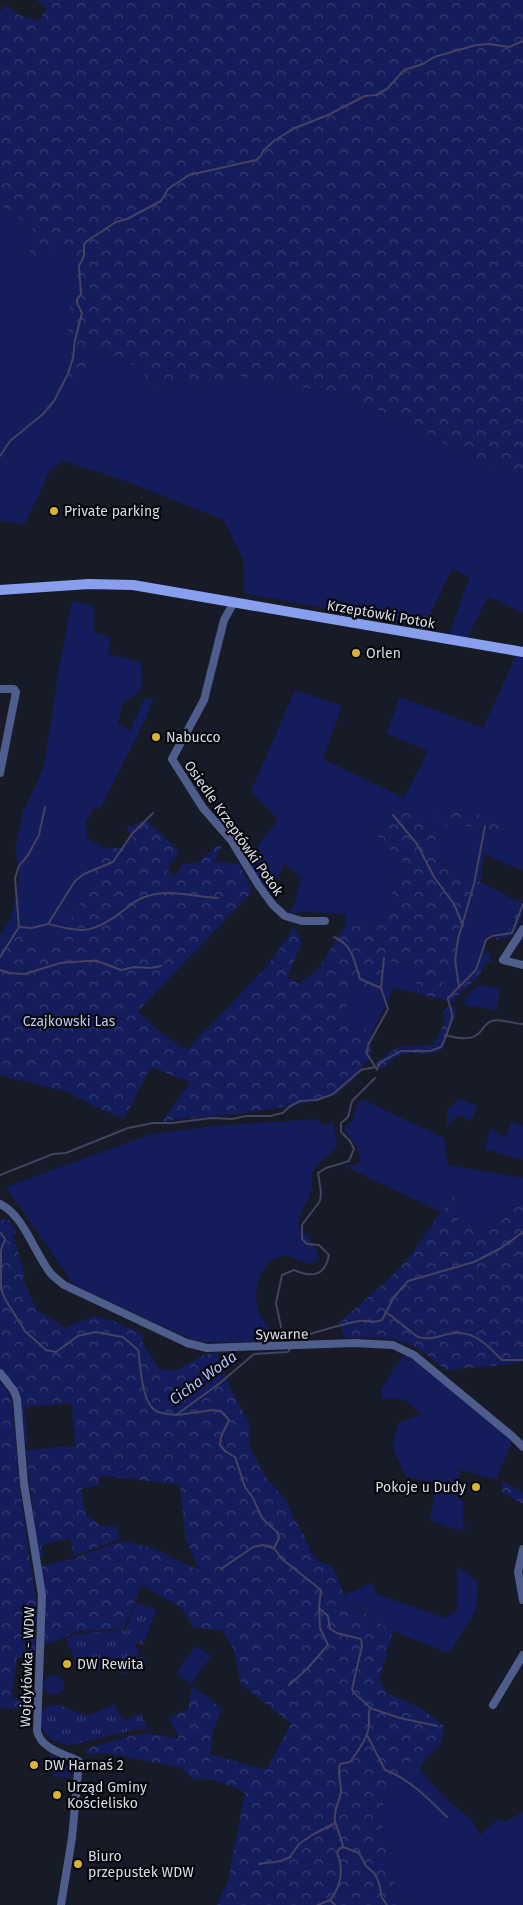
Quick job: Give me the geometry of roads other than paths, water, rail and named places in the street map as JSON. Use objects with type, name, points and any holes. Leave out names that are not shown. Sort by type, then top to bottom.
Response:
[{"type":"main road","name":"Krzeptówki Potok","points":[[0,590],[89,584],[145,586],[523,652]]},
{"type":"street","name":"Osiedle Krzeptówki Potok","points":[[234,602],[224,620],[204,700],[172,759],[203,808],[231,840],[258,886],[273,905],[285,916],[302,921],[325,921]]},
{"type":"street","points":[[0,689],[14,689],[16,692],[0,773]]},
{"type":"street","points":[[523,929],[503,960],[523,965]]},
{"type":"street","name":"Sywarne","points":[[0,1204],[20,1222],[52,1274],[64,1285],[187,1343],[207,1348],[355,1343],[393,1345],[414,1355],[523,1447]]},
{"type":"street","name":"Wojdyłówka - WDW","points":[[0,1373],[14,1390],[17,1400],[24,1484],[42,1595],[38,1734],[45,1746],[79,1761],[73,1829],[61,1905]]},
{"type":"street","points":[[523,1549],[518,1572],[523,1600]]},
{"type":"street","points":[[493,1705],[523,1655]]},
{"type":"waterway","points":[[0,456],[10,441],[43,414],[54,401],[68,374],[82,313],[77,303],[77,299],[81,294],[79,266],[84,256],[84,244],[87,241],[116,222],[127,219],[161,201],[168,189],[189,175],[256,160],[275,140],[295,128],[328,115],[365,96],[376,95],[387,89],[404,70],[423,64],[434,57],[476,45],[489,44],[509,47],[523,41]]},
{"type":"waterway","points":[[19,927],[15,878],[19,866],[28,855],[39,835],[45,807]]},
{"type":"waterway","points":[[0,957],[19,927],[32,928],[48,924],[75,881],[84,874],[113,862],[132,834],[153,813]]},
{"type":"waterway","points":[[393,815],[417,844],[434,877],[454,904],[463,926]]},
{"type":"waterway","points":[[459,987],[455,960],[458,939],[474,884],[485,826]]},
{"type":"waterway","points":[[48,924],[69,929],[86,930],[110,920],[139,899],[161,893],[218,898]]},
{"type":"waterway","points":[[377,1070],[383,1061],[401,1051],[430,1051],[441,1047],[452,1017],[448,998],[476,970],[486,940],[492,936],[512,933],[523,904]]},
{"type":"waterway","points":[[334,937],[349,949],[360,979],[381,988]]},
{"type":"waterway","points":[[376,1068],[367,1054],[368,1045],[388,1009],[381,988],[384,958]]},
{"type":"waterway","points":[[0,970],[8,973],[25,974],[60,963],[86,961],[97,961],[121,970],[134,967],[151,968],[161,966]]},
{"type":"waterway","points":[[445,1035],[464,1038],[474,1037],[489,1022],[496,1020],[523,1024]]},
{"type":"waterway","points":[[0,1175],[53,1154],[66,1153],[128,1128],[153,1123],[172,1123],[212,1118],[232,1119],[283,1113],[300,1101],[317,1100],[333,1094],[361,1070],[375,1067]]},
{"type":"waterway","points":[[281,1327],[276,1303],[282,1275],[294,1270],[306,1274],[317,1273],[321,1271],[327,1262],[329,1255],[319,1245],[307,1244],[302,1239],[302,1225],[320,1201],[321,1192],[318,1173],[326,1168],[349,1161],[354,1149],[350,1141],[341,1132],[341,1123],[348,1117],[352,1101],[375,1078]]},
{"type":"waterway","name":"Cicha Woda","points":[[0,1232],[5,1239],[1,1250],[1,1289],[25,1331],[46,1350],[56,1352],[78,1336],[95,1332],[123,1337],[138,1350],[147,1400],[158,1412],[176,1415],[220,1383],[254,1354],[288,1352],[290,1349]]},
{"type":"waterway","name":"Cicha Woda","points":[[294,1343],[297,1338],[343,1324],[382,1320],[394,1297],[408,1281],[474,1262],[501,1248],[523,1232]]},
{"type":"waterway","points":[[387,1313],[418,1337],[436,1337],[453,1333],[468,1334],[480,1340],[502,1360],[523,1360]]},
{"type":"waterway","points":[[290,1333],[297,1338]]},
{"type":"waterway","points":[[177,1415],[213,1410],[222,1412],[229,1420],[221,1437],[220,1445],[225,1451],[235,1457],[245,1487],[253,1498],[262,1518],[278,1533],[279,1538],[274,1548],[282,1559],[321,1590],[319,1608],[328,1616],[330,1629],[337,1633],[361,1639],[362,1646],[352,1689],[370,1708],[369,1724],[365,1739],[356,1754],[350,1762],[340,1764],[339,1768],[341,1791],[335,1817],[343,1847],[337,1853],[341,1871],[339,1884],[330,1900],[335,1905]]},
{"type":"waterway","points":[[221,1569],[253,1547],[263,1545],[273,1548]]},
{"type":"waterway","points":[[289,1685],[306,1670],[328,1645],[320,1628],[319,1608]]},
{"type":"waterway","points":[[370,1708],[400,1718],[437,1726]]},
{"type":"waterway","points":[[367,1735],[385,1770],[402,1778],[426,1796],[447,1817]]},
{"type":"waterway","points":[[259,1864],[281,1861],[290,1857],[299,1844],[335,1823]]},
{"type":"waterway","points":[[343,1847],[359,1853],[366,1866],[375,1874],[382,1898],[387,1905]]},
{"type":"waterway","points":[[318,1905],[330,1900]]},
{"type":"place","name":"Private parking","points":[[54,511]]},
{"type":"place","name":"Orlen","points":[[356,653]]},
{"type":"place","name":"Nabucco","points":[[156,737]]},
{"type":"place","name":"Pokoje u Dudy","points":[[476,1487]]},
{"type":"place","name":"DW Rewita","points":[[67,1664]]},
{"type":"place","name":"DW Harnaś 2","points":[[34,1765]]},
{"type":"place","name":"Urząd Gminy Kościelisko","points":[[57,1795]]},
{"type":"place","name":"Biuro przepustek WDW","points":[[78,1864]]},
{"type":"park label","name":"Czajkowski Las","points":[[69,1021]]}]
